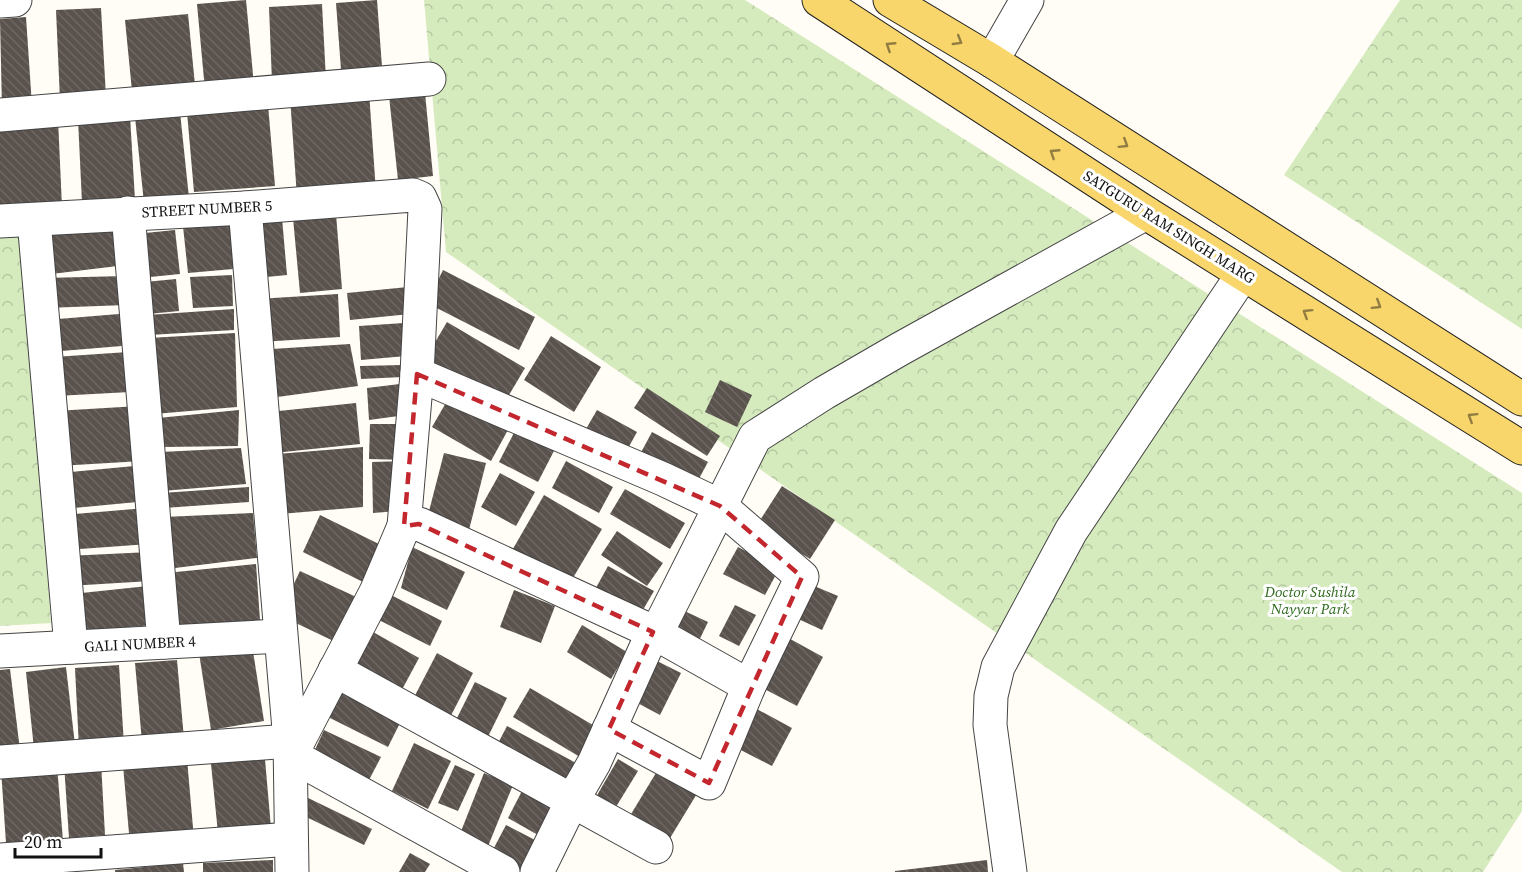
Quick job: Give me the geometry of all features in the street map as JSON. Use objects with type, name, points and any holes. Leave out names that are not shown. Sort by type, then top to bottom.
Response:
[{"type":"main road","name":"SATGURU RAM SINGH MARG","points":[[819,0],[1146,213],[1522,448]]},
{"type":"main road","points":[[890,0],[992,61],[1522,399]]},
{"type":"street","points":[[0,1],[15,0]]},
{"type":"street","points":[[992,61],[1027,0]]},
{"type":"street","points":[[0,115],[429,79]]},
{"type":"street","name":"STREET NUMBER 5","points":[[0,221],[245,208],[413,195],[420,198],[425,209],[417,374]]},
{"type":"street","points":[[245,208],[290,748],[292,872]]},
{"type":"street","points":[[128,213],[164,642]]},
{"type":"street","points":[[537,872],[572,801],[594,763],[653,632],[660,626],[755,437],[834,387],[1146,213]]},
{"type":"street","points":[[34,220],[71,647]]},
{"type":"street","points":[[1010,872],[990,725],[991,696],[998,667],[1071,531],[1243,274]]},
{"type":"street","points":[[290,748],[376,592],[404,526],[417,374],[663,479],[720,506],[802,577],[749,686],[709,783],[609,729]]},
{"type":"street","points":[[404,526],[419,524],[653,632],[749,686]]},
{"type":"street","name":"GALI NUMBER 4","points":[[0,651],[280,636]]},
{"type":"street","points":[[335,670],[656,847]]},
{"type":"street","points":[[0,762],[290,748],[503,872]]},
{"type":"street","points":[[0,860],[109,862],[206,859],[291,839]]},
{"type":"highlighted area","points":[[417,374],[720,506],[802,577],[709,783],[609,729],[653,632],[419,524],[404,526]]},
{"type":"green space","name":"Doctor Sushila Nayyar Park","points":[[424,0],[745,0],[1522,493],[1522,811],[1483,872],[1342,872],[446,252]]},
{"type":"green space","points":[[1400,0],[1522,0],[1522,329],[1284,175]]},
{"type":"green space","points":[[22,232],[51,623],[0,626],[0,233]]},
{"type":"building","points":[[246,0],[254,85],[205,90],[197,4]]},
{"type":"building","points":[[377,0],[383,80],[342,83],[336,3]]},
{"type":"building","points":[[322,4],[326,80],[272,82],[269,7]]},
{"type":"building","points":[[101,8],[106,97],[60,100],[56,10]]},
{"type":"building","points":[[188,14],[195,85],[132,91],[125,20]]},
{"type":"building","points":[[26,17],[32,106],[2,108],[0,19]]},
{"type":"building","points":[[369,92],[376,192],[297,197],[290,97]]},
{"type":"building","points":[[425,93],[433,176],[398,180],[389,96]]},
{"type":"building","points":[[268,105],[275,186],[194,192],[187,112]]},
{"type":"building","points":[[180,112],[189,198],[144,203],[135,117]]},
{"type":"building","points":[[130,116],[135,200],[82,203],[78,119]]},
{"type":"building","points":[[58,119],[62,207],[0,211],[0,122]]},
{"type":"building","points":[[336,214],[342,289],[300,293],[293,218]]},
{"type":"building","points":[[233,215],[233,269],[188,273],[182,217]]},
{"type":"building","points":[[282,218],[287,275],[256,278],[251,221]]},
{"type":"building","points":[[122,224],[126,265],[43,275],[38,234]]},
{"type":"building","points":[[175,230],[180,274],[150,277],[145,233]]},
{"type":"building","points":[[443,270],[535,317],[519,350],[427,303]]},
{"type":"building","points":[[232,275],[233,306],[193,308],[190,277]]},
{"type":"building","points":[[125,276],[126,305],[45,308],[44,278]]},
{"type":"building","points":[[176,279],[179,311],[148,314],[145,282]]},
{"type":"building","points":[[408,287],[410,314],[350,320],[347,293]]},
{"type":"building","points":[[338,294],[340,337],[260,342],[257,299]]},
{"type":"building","points":[[234,309],[234,330],[149,335],[148,315]]},
{"type":"building","points":[[131,313],[134,345],[49,352],[46,320]]},
{"type":"building","points":[[447,322],[525,368],[502,407],[424,361]]},
{"type":"building","points":[[404,323],[406,356],[361,360],[359,326]]},
{"type":"building","points":[[235,333],[237,407],[154,414],[149,338]]},
{"type":"building","points":[[551,336],[601,367],[574,412],[524,380]]},
{"type":"building","points":[[350,344],[358,386],[270,398],[272,349]]},
{"type":"building","points":[[128,352],[130,392],[56,396],[54,357]]},
{"type":"building","points":[[402,365],[403,377],[361,379],[360,366]]},
{"type":"building","points":[[720,380],[752,395],[737,427],[705,412]]},
{"type":"building","points":[[408,383],[406,415],[369,420],[367,388]]},
{"type":"building","points":[[647,388],[720,436],[707,456],[634,408]]},
{"type":"building","points":[[451,394],[509,428],[491,461],[432,427]]},
{"type":"building","points":[[356,403],[360,444],[274,453],[269,412]]},
{"type":"building","points":[[139,406],[142,461],[58,466],[55,411]]},
{"type":"building","points":[[239,410],[238,446],[163,447],[158,418]]},
{"type":"building","points":[[597,410],[637,432],[626,452],[586,429]]},
{"type":"building","points":[[370,424],[407,424],[407,460],[369,459]]},
{"type":"building","points":[[517,427],[556,447],[538,482],[499,462]]},
{"type":"building","points":[[652,432],[708,462],[694,488],[638,458]]},
{"type":"building","points":[[363,447],[363,507],[280,514],[277,454]]},
{"type":"building","points":[[241,448],[246,484],[162,491],[161,452]]},
{"type":"building","points":[[444,453],[486,463],[469,530],[427,519]]},
{"type":"building","points":[[405,461],[398,511],[373,513],[372,462]]},
{"type":"building","points":[[566,461],[613,487],[599,513],[552,488]]},
{"type":"building","points":[[145,465],[148,501],[63,509],[60,473]]},
{"type":"building","points":[[500,473],[535,492],[516,526],[481,507]]},
{"type":"building","points":[[782,486],[835,520],[810,559],[757,525]]},
{"type":"building","points":[[249,487],[249,502],[164,508],[162,493]]},
{"type":"building","points":[[625,489],[685,523],[670,549],[610,514]]},
{"type":"building","points":[[544,495],[602,529],[567,588],[510,554]]},
{"type":"building","points":[[146,508],[149,544],[66,550],[63,515]]},
{"type":"building","points":[[253,513],[257,558],[167,569],[164,517]]},
{"type":"building","points":[[320,515],[387,548],[369,585],[303,552]]},
{"type":"building","points":[[617,531],[663,563],[647,586],[601,555]]},
{"type":"building","points":[[412,547],[465,572],[447,610],[401,588]]},
{"type":"building","points":[[738,547],[779,569],[765,595],[723,574]]},
{"type":"building","points":[[150,552],[151,581],[68,586],[67,556]]},
{"type":"building","points":[[256,564],[260,620],[173,627],[166,573]]},
{"type":"building","points":[[608,566],[654,591],[637,620],[592,595]]},
{"type":"building","points":[[300,571],[365,601],[344,646],[279,615]]},
{"type":"building","points":[[807,583],[838,596],[822,630],[792,616]]},
{"type":"building","points":[[148,586],[152,625],[76,632],[72,594]]},
{"type":"building","points":[[514,590],[555,606],[541,643],[500,627]]},
{"type":"building","points":[[387,593],[442,621],[430,646],[375,618]]},
{"type":"building","points":[[735,605],[756,615],[739,646],[719,636]]},
{"type":"building","points":[[678,608],[708,622],[694,651],[665,636]]},
{"type":"building","points":[[582,625],[627,652],[611,679],[567,652]]},
{"type":"building","points":[[366,628],[419,658],[398,697],[344,668]]},
{"type":"building","points":[[783,635],[823,657],[797,706],[757,685]]},
{"type":"building","points":[[252,645],[264,721],[211,730],[199,653]]},
{"type":"building","points":[[437,653],[473,673],[445,727],[409,707]]},
{"type":"building","points":[[649,657],[681,673],[660,715],[628,698]]},
{"type":"building","points":[[177,660],[184,739],[142,742],[135,663]]},
{"type":"building","points":[[119,665],[124,745],[79,748],[75,668]]},
{"type":"building","points":[[66,667],[75,745],[34,749],[26,672]]},
{"type":"building","points":[[10,669],[20,750],[0,753],[0,670]]},
{"type":"building","points":[[475,682],[507,698],[482,749],[450,732]]},
{"type":"building","points":[[340,683],[404,715],[388,747],[324,715]]},
{"type":"building","points":[[530,688],[598,728],[580,757],[513,717]]},
{"type":"building","points":[[753,707],[792,728],[772,766],[733,746]]},
{"type":"building","points":[[507,726],[578,764],[564,790],[493,753]]},
{"type":"building","points":[[324,730],[381,757],[369,780],[313,754]]},
{"type":"building","points":[[414,743],[451,761],[428,809],[392,791]]},
{"type":"building","points":[[264,748],[271,828],[218,833],[210,754]]},
{"type":"building","points":[[187,759],[194,839],[130,845],[123,765]]},
{"type":"building","points":[[618,759],[638,771],[611,815],[592,804]]},
{"type":"building","points":[[101,762],[105,835],[69,838],[64,764]]},
{"type":"building","points":[[57,765],[64,854],[7,858],[1,769]]},
{"type":"building","points":[[455,765],[475,774],[458,811],[438,803]]},
{"type":"building","points":[[659,768],[698,792],[664,848],[625,824]]},
{"type":"building","points":[[484,773],[513,785],[484,856],[456,844]]},
{"type":"building","points":[[522,791],[560,812],[545,839],[508,818]]},
{"type":"building","points":[[304,796],[372,829],[364,845],[296,812]]},
{"type":"building","points":[[506,825],[537,841],[521,872],[509,872],[487,861]]},
{"type":"building","points":[[410,853],[430,864],[425,872],[399,872]]},
{"type":"building","points":[[273,860],[273,872],[203,872],[203,863]]},
{"type":"building","points":[[987,860],[988,872],[895,872],[895,871]]},
{"type":"building","points":[[183,863],[184,872],[115,872],[115,870]]}]
